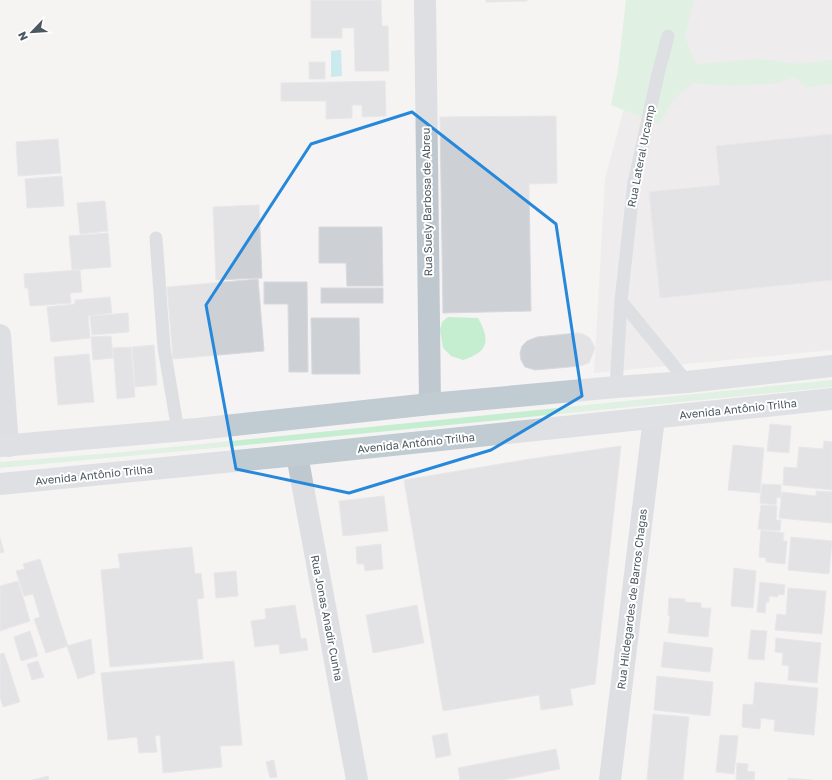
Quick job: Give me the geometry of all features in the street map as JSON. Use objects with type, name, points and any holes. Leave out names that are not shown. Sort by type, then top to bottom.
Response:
[{"type":"main road","points":[[4,446],[178,431],[430,404],[687,382],[832,366]]},
{"type":"main road","name":"Avenida Antônio Trilha","points":[[0,484],[297,455],[832,399]]},
{"type":"street","name":"Rua Suely Barbosa de Abreu","points":[[425,0],[430,404]]},
{"type":"street","points":[[0,335],[4,446]]},
{"type":"street","name":"Rua Hildegardes de Barros Chagas","points":[[610,780],[654,418]]},
{"type":"street","name":"Rua Jonas Anadir Cunha","points":[[297,455],[357,780]]},
{"type":"lane","name":"Rua Lateral Urcamp","points":[[616,387],[621,301],[634,183],[668,36]]},
{"type":"lane","points":[[156,238],[164,348],[178,431]]},
{"type":"lane","points":[[621,301],[687,382]]},
{"type":"highlighted area","points":[[412,112],[556,224],[582,396],[491,450],[349,493],[236,469],[206,305],[311,144]]},
{"type":"shaded area","points":[[653,0],[832,0],[832,350],[594,373],[605,179]]},
{"type":"green space","points":[[626,0],[694,0],[685,37],[696,64],[757,59],[799,64],[832,60],[832,83],[807,88],[795,77],[777,83],[735,86],[693,83],[674,99],[659,124],[611,105],[618,70]]},
{"type":"green space","points":[[448,317],[478,318],[485,333],[486,339],[485,345],[478,353],[463,360],[451,356],[443,348],[440,330],[442,322]]},
{"type":"green space","points":[[832,380],[832,387],[0,468],[0,462],[113,453]]},
{"type":"water","points":[[341,50],[342,76],[331,77],[331,51]]},
{"type":"building","points":[[311,0],[381,0],[382,26],[388,26],[389,71],[355,71],[354,28],[342,28],[342,38],[311,38]]},
{"type":"building","points":[[486,0],[527,0],[527,1],[486,2]]},
{"type":"building","points":[[309,62],[325,62],[325,79],[309,79]]},
{"type":"building","points":[[385,81],[386,116],[362,117],[362,105],[352,105],[352,118],[326,119],[326,101],[281,101],[281,83]]},
{"type":"building","points":[[556,116],[557,183],[529,184],[531,311],[443,313],[440,117]]},
{"type":"building","points":[[832,134],[832,280],[660,298],[649,192],[720,185],[716,146]]},
{"type":"building","points":[[58,139],[61,173],[18,176],[16,142]]},
{"type":"building","points":[[62,176],[64,206],[27,208],[25,179]]},
{"type":"building","points":[[105,201],[108,231],[80,234],[77,203]]},
{"type":"building","points":[[259,205],[262,278],[216,280],[213,207]]},
{"type":"building","points":[[319,227],[382,227],[383,286],[347,286],[346,263],[319,263]]},
{"type":"building","points":[[108,233],[111,267],[72,270],[69,236]]},
{"type":"building","points":[[80,270],[82,292],[70,293],[71,303],[30,306],[28,288],[25,288],[24,274]]},
{"type":"building","points":[[258,279],[264,351],[173,359],[167,287]]},
{"type":"building","points":[[264,282],[307,282],[308,372],[289,372],[288,304],[264,304]]},
{"type":"building","points":[[321,288],[383,288],[383,303],[321,303]]},
{"type":"building","points":[[110,297],[112,313],[88,316],[90,338],[51,342],[47,307],[75,304],[75,300]]},
{"type":"building","points":[[128,313],[129,332],[92,335],[90,316]]},
{"type":"building","points":[[311,318],[359,318],[360,374],[312,374]]},
{"type":"building","points":[[577,333],[583,334],[590,338],[595,348],[589,363],[580,366],[535,370],[525,367],[521,360],[520,353],[522,346],[527,341],[537,337]]},
{"type":"building","points":[[111,336],[113,358],[93,360],[91,337]]},
{"type":"building","points":[[154,345],[157,385],[135,387],[132,347]]},
{"type":"building","points":[[131,347],[135,397],[117,399],[113,348]]},
{"type":"building","points":[[89,354],[94,402],[58,405],[54,357]]},
{"type":"building","points":[[770,424],[791,426],[789,453],[767,451]]},
{"type":"building","points":[[824,441],[832,442],[832,490],[783,485],[784,467],[797,468],[799,447],[823,449]]},
{"type":"building","points":[[733,445],[764,448],[760,493],[728,490]]},
{"type":"building","points":[[621,446],[595,684],[570,689],[573,705],[541,710],[539,695],[443,711],[404,480],[530,459]]},
{"type":"building","points":[[762,484],[781,485],[781,498],[777,497],[776,505],[760,503]]},
{"type":"building","points":[[816,491],[832,492],[832,523],[779,518],[782,492],[816,496]]},
{"type":"building","points":[[384,496],[388,531],[343,536],[339,501]]},
{"type":"building","points":[[761,505],[777,506],[776,520],[781,520],[780,531],[758,529]]},
{"type":"building","points":[[761,530],[784,533],[783,541],[787,541],[785,564],[766,562],[766,558],[759,557]]},
{"type":"building","points":[[791,537],[832,541],[829,574],[788,570]]},
{"type":"building","points":[[0,538],[4,552],[0,553]]},
{"type":"building","points":[[381,544],[383,569],[365,571],[364,564],[357,564],[356,547]]},
{"type":"building","points":[[192,547],[195,574],[201,573],[204,598],[197,599],[203,659],[110,667],[101,570],[120,568],[118,554]]},
{"type":"building","points":[[40,559],[68,646],[46,653],[34,619],[40,617],[33,594],[24,596],[16,571],[25,569],[23,564]]},
{"type":"building","points":[[734,568],[756,571],[753,608],[731,606]]},
{"type":"building","points":[[236,571],[238,596],[216,598],[214,573]]},
{"type":"building","points":[[18,581],[30,621],[0,631],[0,586]]},
{"type":"building","points":[[760,582],[785,585],[784,595],[778,594],[778,597],[769,596],[769,602],[766,602],[765,613],[757,612]]},
{"type":"building","points":[[788,588],[826,591],[822,634],[775,630],[777,614],[786,615]]},
{"type":"building","points":[[669,598],[685,599],[685,602],[701,603],[701,608],[711,608],[708,637],[668,633],[670,616],[668,615]]},
{"type":"building","points":[[295,605],[301,639],[306,638],[308,650],[280,654],[279,644],[255,647],[251,621],[266,619],[265,609]]},
{"type":"building","points":[[417,605],[424,643],[373,653],[366,615]]},
{"type":"building","points":[[751,630],[767,631],[764,660],[748,659]]},
{"type":"building","points":[[30,631],[38,656],[21,661],[14,637]]},
{"type":"building","points":[[776,638],[821,643],[817,683],[788,680],[789,666],[782,665],[783,653],[775,652]]},
{"type":"building","points":[[91,639],[95,673],[78,679],[67,646]]},
{"type":"building","points":[[664,642],[713,648],[710,672],[661,667]]},
{"type":"building","points":[[4,653],[20,702],[3,707],[0,697],[0,654]]},
{"type":"building","points":[[38,661],[44,677],[32,680],[27,664]]},
{"type":"building","points":[[234,661],[242,745],[220,746],[222,767],[163,773],[160,735],[155,736],[157,752],[139,753],[137,737],[108,740],[101,673]]},
{"type":"building","points":[[657,676],[713,682],[710,716],[654,710]]},
{"type":"building","points":[[755,682],[818,688],[814,735],[774,731],[775,720],[761,718],[760,729],[742,727],[743,704],[753,705]]},
{"type":"building","points":[[653,714],[689,717],[683,780],[647,780]]},
{"type":"building","points":[[447,733],[451,755],[436,758],[432,736]]},
{"type":"building","points":[[720,735],[738,736],[734,774],[716,772]]},
{"type":"building","points":[[556,749],[560,769],[504,780],[460,780],[458,768]]},
{"type":"building","points":[[274,760],[277,777],[270,778],[266,762]]},
{"type":"building","points":[[737,763],[748,764],[747,771],[755,772],[754,780],[736,780]]},
{"type":"building","points":[[48,776],[49,780],[32,780]]},
{"type":"building","points":[[788,778],[812,780],[788,780]]}]
